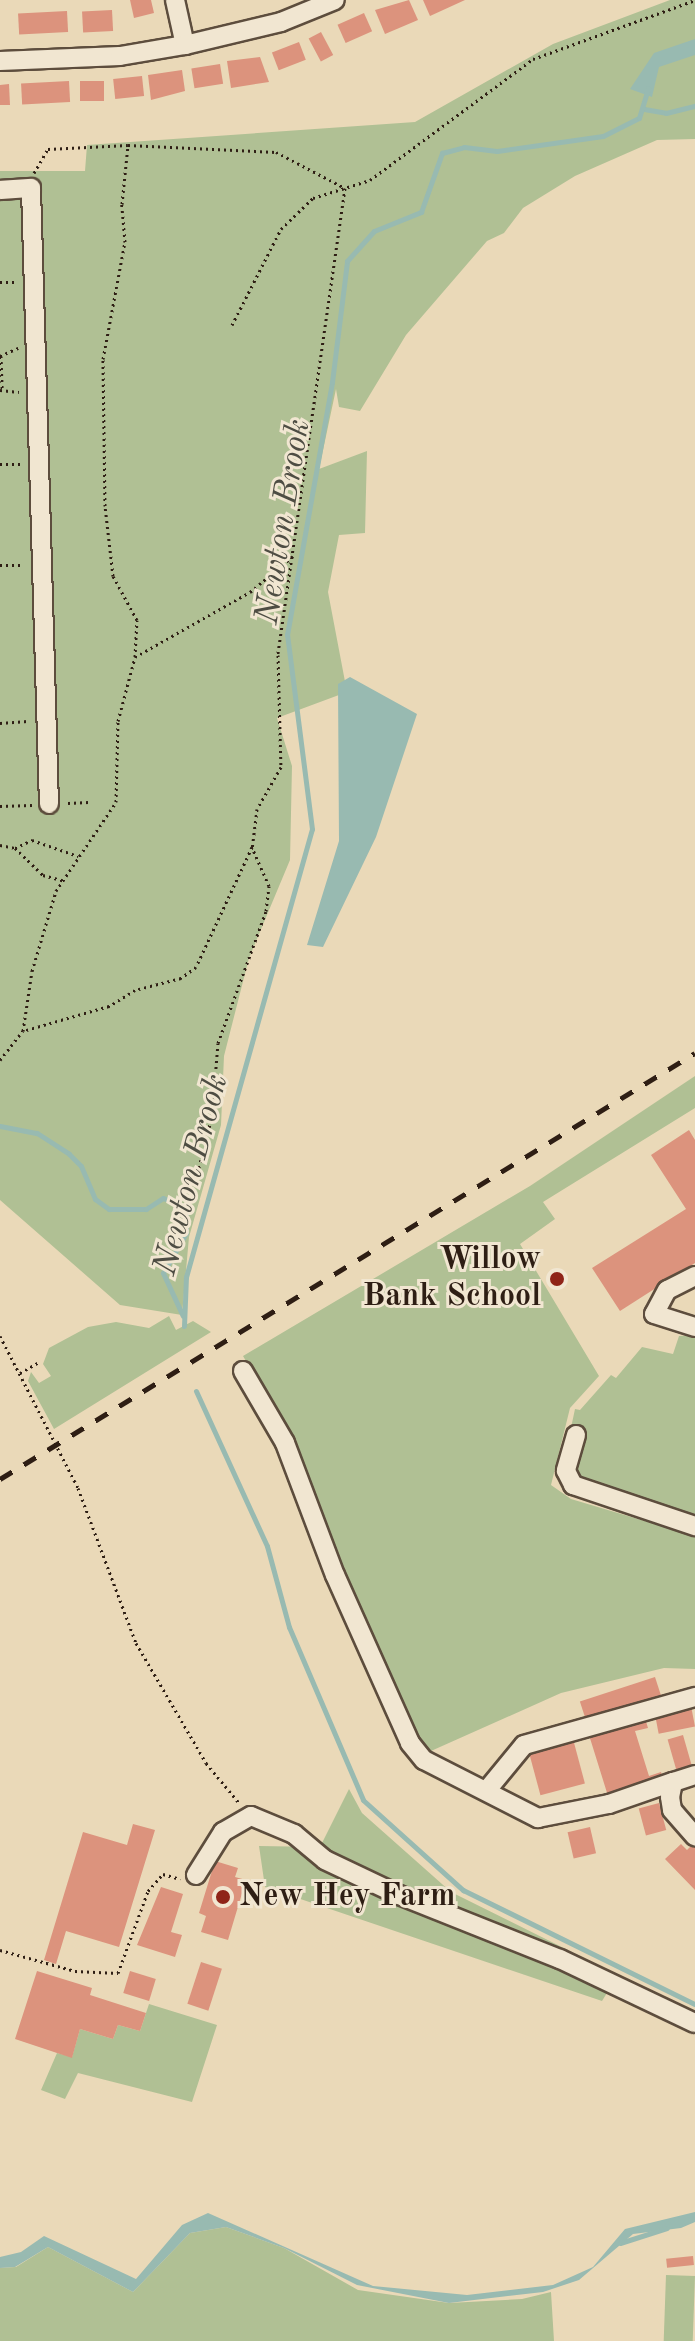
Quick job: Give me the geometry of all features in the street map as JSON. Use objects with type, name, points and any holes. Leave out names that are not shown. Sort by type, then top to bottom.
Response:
[{"type":"street","points":[[175,0],[185,45]]},
{"type":"street","points":[[0,61],[120,56],[185,45],[281,22],[335,0]]},
{"type":"street","points":[[0,190],[31,188],[49,804]]},
{"type":"street","points":[[695,1276],[667,1290],[654,1314],[695,1327]]},
{"type":"street","points":[[243,1371],[285,1443],[335,1575],[410,1743],[430,1764],[538,1818],[609,1804],[695,1775]]},
{"type":"street","points":[[576,1435],[566,1471],[573,1485],[695,1526]]},
{"type":"street","points":[[487,1790],[524,1745],[695,1697]]},
{"type":"street","points":[[673,1782],[672,1810],[695,1836]]},
{"type":"street","points":[[196,1875],[223,1832],[251,1816],[294,1834],[325,1860],[399,1895],[560,1959],[695,2023]]},
{"type":"path","points":[[232,325],[281,229],[313,198],[370,180],[533,59],[695,0]]},
{"type":"path","points":[[31,188],[48,149],[128,145],[276,152],[345,188]]},
{"type":"path","points":[[0,1060],[23,1031],[32,971],[62,880],[116,802],[118,721],[135,657],[137,620],[113,576],[103,426],[103,359],[125,242],[122,204],[128,145]]},
{"type":"path","points":[[23,1031],[109,1006],[135,990],[181,978],[196,967],[252,847],[257,809],[281,767],[278,655],[345,188]]},
{"type":"path","points":[[22,357],[18,348],[0,356],[1,390],[18,393],[24,387]]},
{"type":"path","points":[[0,464],[39,463]]},
{"type":"path","points":[[135,657],[250,592],[293,555]]},
{"type":"path","points":[[0,565],[42,564]]},
{"type":"path","points":[[0,723],[47,720]]},
{"type":"path","points":[[0,806],[89,802]]},
{"type":"path","points":[[15,848],[32,840],[79,856]]},
{"type":"path","points":[[0,845],[15,848],[43,875],[62,880]]},
{"type":"path","points":[[193,1191],[212,1116],[218,1043],[266,911],[269,886],[252,847]]},
{"type":"path","points":[[0,1336],[78,1488],[136,1643],[206,1763],[251,1816]]},
{"type":"path","points":[[20,1373],[39,1362]]},
{"type":"path","points":[[0,1950],[75,1971],[118,1973],[148,1891],[163,1874],[192,1882],[196,1875]]},
{"type":"green space","points":[[670,0],[695,0],[695,139],[657,140],[575,176],[523,208],[504,233],[487,241],[406,335],[360,411],[339,407],[336,389],[319,469],[367,451],[365,533],[339,535],[328,592],[347,692],[277,718],[292,766],[290,860],[249,958],[224,1056],[221,1125],[189,1237],[182,1315],[120,1305],[0,1200],[0,171],[85,171],[87,145],[415,122],[553,44]]},
{"type":"green space","points":[[695,1076],[695,1108],[543,1202],[555,1219],[520,1244],[599,1376],[570,1408],[551,1485],[571,1499],[695,1536],[695,1669],[664,1668],[561,1693],[422,1755],[345,1586],[292,1440],[243,1356],[530,1186]]},
{"type":"green space","points":[[169,1316],[176,1330],[193,1321],[211,1332],[54,1429],[28,1381],[31,1372],[39,1383],[51,1376],[43,1364],[49,1348],[88,1327],[116,1322],[149,1328]]},
{"type":"green space","points":[[695,1335],[695,1531],[559,1484],[575,1409],[580,1410],[611,1375],[616,1378],[642,1347],[673,1354],[679,1336]]},
{"type":"green space","points":[[349,1789],[362,1813],[451,1892],[618,1975],[602,2001],[265,1887],[259,1846],[320,1847]]},
{"type":"green space","points":[[149,2004],[217,2025],[192,2102],[78,2073],[65,2099],[41,2090],[57,2053],[72,2057],[80,2029],[113,2039],[118,2025],[140,2031]]},
{"type":"green space","points":[[226,2227],[284,2248],[358,2290],[449,2303],[522,2299],[551,2292],[554,2341],[0,2341],[0,2268],[16,2267],[48,2247],[133,2292],[190,2233]]},
{"type":"green space","points":[[666,2275],[695,2276],[693,2341],[664,2341]]},
{"type":"water","points":[[695,39],[695,55],[659,67],[652,97],[630,89],[654,53]]},
{"type":"water","points":[[350,677],[417,714],[376,837],[323,947],[307,945],[339,841],[338,684]]},
{"type":"water","points":[[695,2212],[695,2222],[681,2228],[633,2234],[579,2280],[543,2292],[449,2303],[357,2285],[284,2248],[226,2227],[190,2233],[133,2292],[48,2247],[15,2267],[0,2268],[0,2257],[21,2252],[44,2236],[136,2279],[182,2225],[208,2213],[373,2286],[467,2295],[553,2285],[593,2267],[625,2229]]},
{"type":"building","points":[[130,0],[151,0],[154,13],[134,18]]},
{"type":"building","points":[[409,0],[418,20],[385,34],[375,10]]},
{"type":"building","points":[[423,0],[465,0],[430,16]]},
{"type":"building","points":[[112,10],[113,31],[83,33],[82,12]]},
{"type":"building","points":[[67,11],[68,32],[19,35],[18,14]]},
{"type":"building","points":[[364,13],[372,31],[346,43],[338,25]]},
{"type":"building","points":[[321,32],[333,55],[321,62],[309,39]]},
{"type":"building","points":[[299,42],[306,60],[279,70],[272,52]]},
{"type":"building","points":[[260,57],[269,82],[231,88],[227,61]]},
{"type":"building","points":[[220,64],[223,84],[194,88],[191,69]]},
{"type":"building","points":[[182,70],[185,91],[151,100],[148,75]]},
{"type":"building","points":[[142,76],[144,96],[115,99],[113,79]]},
{"type":"building","points":[[69,81],[70,102],[22,104],[21,84]]},
{"type":"building","points":[[80,81],[104,81],[104,101],[80,101]]},
{"type":"building","points":[[9,84],[10,105],[0,105],[0,85]]},
{"type":"building","points":[[689,1130],[695,1140],[695,1263],[620,1311],[592,1268],[686,1209],[651,1155]]},
{"type":"building","points":[[655,1677],[662,1698],[587,1722],[580,1701]]},
{"type":"building","points":[[691,1706],[695,1727],[659,1734],[655,1713]]},
{"type":"building","points":[[645,1718],[648,1728],[635,1731],[649,1776],[661,1772],[663,1779],[608,1796],[589,1735]]},
{"type":"building","points":[[683,1735],[692,1767],[677,1771],[668,1739]]},
{"type":"building","points":[[573,1739],[585,1783],[540,1795],[529,1751]]},
{"type":"building","points":[[659,1803],[666,1830],[646,1835],[639,1808]]},
{"type":"building","points":[[133,1824],[155,1830],[119,1947],[66,1931],[56,1964],[44,1960],[83,1832],[127,1845]]},
{"type":"building","points":[[590,1827],[596,1853],[574,1858],[568,1832]]},
{"type":"building","points":[[695,1842],[695,1890],[665,1859],[681,1844],[687,1850]]},
{"type":"building","name":"New Hey Farm","points":[[215,1861],[238,1868],[235,1877],[246,1880],[228,1940],[201,1932],[206,1916],[199,1913]]},
{"type":"building","points":[[161,1887],[183,1894],[171,1932],[182,1935],[175,1957],[137,1945]]},
{"type":"building","points":[[201,1962],[222,1969],[208,2011],[187,2004]]},
{"type":"building","points":[[37,1971],[92,1988],[90,1995],[146,2013],[140,2031],[118,2025],[113,2039],[80,2029],[72,2058],[15,2039]]},
{"type":"building","points":[[130,1971],[156,1979],[149,2001],[123,1993]]},
{"type":"building","points":[[693,2256],[694,2265],[667,2268],[666,2259]]},
{"type":"waterway","name":"Newton Brook","points":[[184,1326],[186,1277],[312,829],[287,635],[332,382],[347,261],[374,231],[421,212],[442,153],[464,147],[497,151],[603,136],[639,118],[648,88]]},
{"type":"waterway","points":[[644,109],[666,113],[695,106]]},
{"type":"waterway","points":[[0,1126],[37,1133],[69,1154],[81,1166],[95,1199],[109,1209],[146,1209],[163,1198],[186,1207],[186,1233],[163,1273],[183,1316]]},
{"type":"waterway","name":"Newton Brook","points":[[196,1391],[267,1546],[289,1627],[363,1800],[463,1890],[695,2004]]},
{"type":"waterway","name":"Newton Brook","points":[[620,2243],[667,2228]]},
{"type":"railway","points":[[0,1479],[695,1053]]},
{"type":"place","name":"Willow Bank School","points":[[557,1279]]},
{"type":"place","name":"New Hey Farm","points":[[223,1897]]}]
